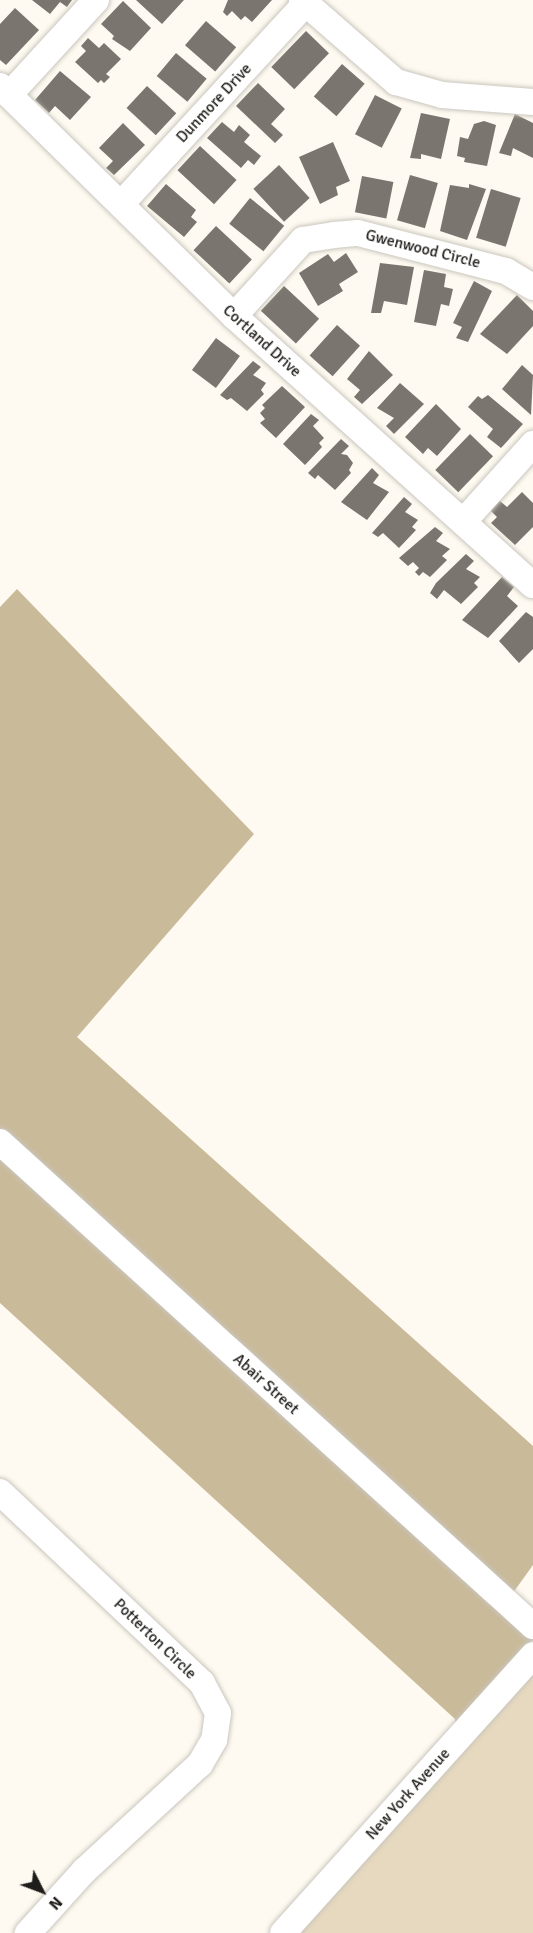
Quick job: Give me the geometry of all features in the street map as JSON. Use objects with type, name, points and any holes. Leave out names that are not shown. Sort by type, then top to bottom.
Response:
[{"type":"street","points":[[4,90],[96,0]]},
{"type":"street","points":[[304,1],[396,81],[442,95],[533,102]]},
{"type":"street","name":"Dunmore Drive","points":[[122,203],[304,1]]},
{"type":"street","name":"Cortland Drive","points":[[4,90],[122,203],[131,218],[234,316],[533,585]]},
{"type":"street","name":"Gwenwood Circle","points":[[234,316],[303,240],[334,235],[358,233],[494,268],[533,286]]},
{"type":"street","points":[[463,522],[533,444]]},
{"type":"street","name":"Abair Street","points":[[0,1142],[533,1626]]},
{"type":"street","name":"Potterton Circle","points":[[0,1492],[202,1683],[218,1713],[214,1740],[200,1764],[84,1871],[28,1933]]},
{"type":"street","name":"New York Avenue","points":[[283,1933],[533,1655]]},
{"type":"shaded area","points":[[17,589],[254,834],[77,1037],[533,1446],[533,1565],[510,1597],[533,1616],[533,1639],[456,1725],[455,1719],[0,1303],[0,607]]},
{"type":"shaded area","points":[[533,1672],[533,1933],[298,1933]]},
{"type":"building","points":[[32,0],[72,0],[67,7],[60,2],[50,14]]},
{"type":"building","points":[[136,0],[184,0],[162,24]]},
{"type":"building","points":[[228,0],[272,0],[252,22],[245,16],[241,20],[232,11],[227,16],[223,12]]},
{"type":"building","points":[[123,1],[151,28],[130,51],[112,39],[114,36],[101,24]]},
{"type":"building","points":[[15,8],[39,30],[6,65],[0,60],[0,24]]},
{"type":"building","points":[[206,21],[236,47],[215,71],[185,45]]},
{"type":"building","points":[[306,31],[329,53],[294,89],[271,67]]},
{"type":"building","points":[[88,38],[99,48],[104,43],[121,59],[106,74],[110,77],[104,83],[101,80],[98,83],[75,62],[86,51],[81,46]]},
{"type":"building","points":[[176,53],[207,79],[187,102],[157,76]]},
{"type":"building","points":[[342,64],[365,84],[336,116],[314,96]]},
{"type":"building","points":[[60,71],[91,97],[70,120],[55,106],[49,113],[35,100]]},
{"type":"building","points":[[258,83],[285,109],[271,124],[283,135],[275,143],[236,106]]},
{"type":"building","points":[[147,86],[176,113],[156,135],[127,108]]},
{"type":"building","points":[[375,95],[402,109],[382,148],[355,134]]},
{"type":"building","points":[[421,113],[450,119],[441,159],[421,154],[421,159],[410,158]]},
{"type":"building","points":[[515,114],[533,123],[533,158],[513,148],[511,156],[499,153]]},
{"type":"building","points":[[484,121],[496,125],[487,166],[464,162],[465,158],[457,156],[460,137],[468,139],[474,124]]},
{"type":"building","points":[[222,122],[234,132],[239,125],[250,135],[244,142],[261,156],[254,165],[248,160],[241,168],[207,138]]},
{"type":"building","points":[[123,123],[145,145],[114,175],[106,168],[113,161],[99,148]]},
{"type":"building","points":[[333,142],[350,181],[336,187],[338,195],[320,204],[299,157]]},
{"type":"building","points":[[200,146],[237,180],[214,204],[177,170]]},
{"type":"building","points":[[279,165],[310,198],[284,222],[253,189]]},
{"type":"building","points":[[410,175],[438,183],[425,228],[397,220]]},
{"type":"building","points":[[362,176],[393,182],[386,218],[355,212]]},
{"type":"building","points":[[166,184],[196,210],[191,217],[197,222],[184,237],[147,206]]},
{"type":"building","points":[[469,184],[486,189],[467,240],[440,231],[450,185],[469,188]]},
{"type":"building","points":[[491,189],[521,198],[506,247],[476,238]]},
{"type":"building","points":[[250,198],[284,226],[263,251],[229,224]]},
{"type":"building","points":[[216,226],[252,259],[229,284],[193,250]]},
{"type":"building","points":[[346,253],[358,272],[339,284],[343,291],[318,306],[299,273],[328,254],[334,262]]},
{"type":"building","points":[[380,263],[414,267],[407,305],[384,301],[381,313],[371,313]]},
{"type":"building","points":[[424,270],[446,274],[444,287],[453,289],[449,306],[441,304],[436,326],[414,322]]},
{"type":"building","points":[[474,281],[492,291],[468,342],[456,338],[462,327],[453,323]]},
{"type":"building","points":[[284,286],[319,319],[296,344],[261,311]]},
{"type":"building","points":[[517,295],[533,311],[533,326],[507,354],[480,334]]},
{"type":"building","points":[[337,325],[360,346],[333,376],[310,355]]},
{"type":"building","points":[[216,338],[240,356],[216,388],[192,370]]},
{"type":"building","points":[[369,351],[393,375],[362,404],[354,397],[360,390],[347,379]]},
{"type":"building","points":[[253,361],[261,367],[253,375],[266,383],[261,390],[264,394],[247,411],[231,398],[227,400],[220,395]]},
{"type":"building","points":[[522,365],[533,375],[531,415],[502,389]]},
{"type":"building","points":[[400,383],[424,404],[394,434],[386,426],[394,418],[377,408]]},
{"type":"building","points":[[282,386],[305,407],[276,438],[260,423],[265,419],[260,413],[265,408],[262,405]]},
{"type":"building","points":[[488,395],[523,424],[501,448],[487,437],[493,429],[468,407],[478,396],[482,399]]},
{"type":"building","points":[[436,404],[461,429],[437,456],[428,448],[423,454],[405,437]]},
{"type":"building","points":[[311,414],[319,420],[313,426],[324,438],[319,443],[322,447],[305,465],[283,444]]},
{"type":"building","points":[[470,434],[493,456],[458,492],[435,470]]},
{"type":"building","points":[[341,439],[349,446],[341,454],[347,455],[353,463],[349,470],[351,473],[335,490],[318,475],[315,479],[308,473]]},
{"type":"building","points":[[372,468],[379,475],[373,483],[389,492],[367,520],[341,502]]},
{"type":"building","points":[[522,492],[533,503],[533,527],[515,545],[491,523],[497,517],[490,510],[500,501],[507,507]]},
{"type":"building","points":[[404,497],[412,504],[405,512],[418,520],[412,527],[416,530],[399,548],[383,533],[378,537],[372,533]]},
{"type":"building","points":[[435,527],[443,533],[436,541],[450,549],[442,556],[447,560],[430,577],[423,572],[419,576],[415,572],[419,568],[413,562],[408,566],[399,558]]},
{"type":"building","points":[[466,554],[474,561],[466,569],[480,577],[474,583],[478,587],[461,604],[444,590],[437,599],[430,593],[436,583]]},
{"type":"building","points":[[502,577],[514,587],[507,596],[518,606],[488,638],[462,620]]},
{"type":"building","points":[[526,612],[533,617],[533,649],[519,663],[499,641]]}]
